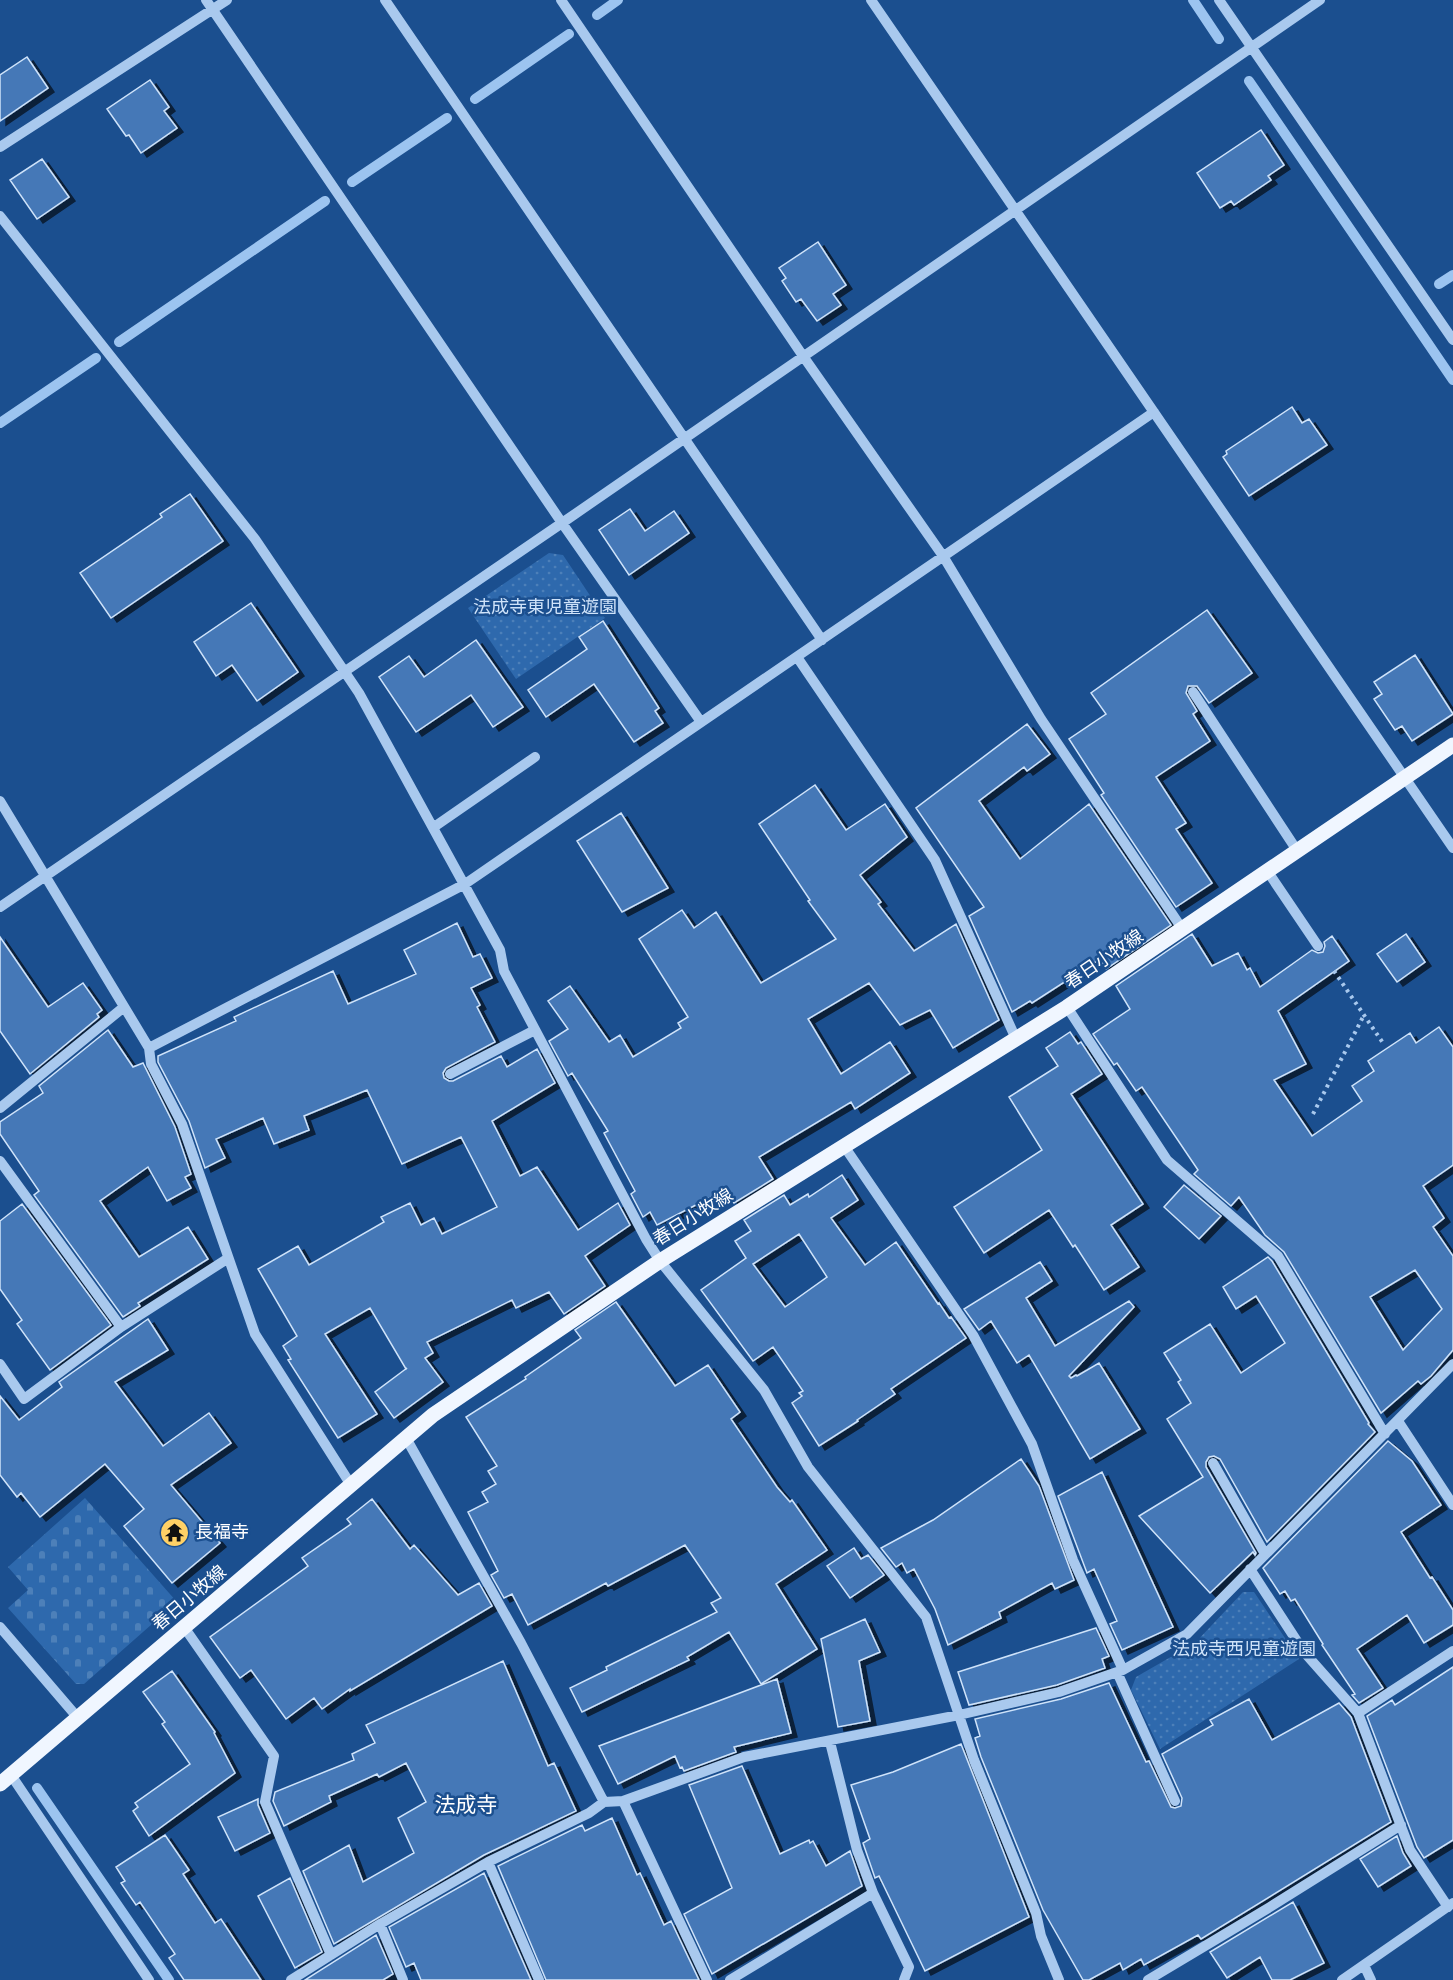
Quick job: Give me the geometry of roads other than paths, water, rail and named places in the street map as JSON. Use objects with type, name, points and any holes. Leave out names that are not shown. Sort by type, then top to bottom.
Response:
[{"type":"main road","name":"春日小牧線","points":[[6,1780],[433,1415],[660,1261],[1067,1007],[1453,745]]},
{"type":"street","points":[[0,147],[209,5],[227,0]]},
{"type":"street","points":[[385,0],[822,640]]},
{"type":"street","points":[[561,0],[803,356],[943,556],[1041,719],[1183,930]]},
{"type":"street","points":[[871,0],[1453,848]]},
{"type":"street","points":[[1219,0],[1453,340]]},
{"type":"street","points":[[0,907],[1320,0]]},
{"type":"street","points":[[209,5],[562,523],[701,722]]},
{"type":"street","points":[[0,216],[255,539],[359,693],[500,950],[504,970],[646,1239],[660,1261],[764,1390],[808,1467],[926,1617],[974,1760],[1036,1913],[1041,1936],[1059,1980]]},
{"type":"street","points":[[149,1048],[465,884],[1154,412]]},
{"type":"street","points":[[797,657],[935,860],[1016,1039]]},
{"type":"street","points":[[1193,692],[1298,852]]},
{"type":"street","points":[[434,827],[536,757]]},
{"type":"street","points":[[0,801],[149,1048],[151,1064],[182,1124],[227,1259],[255,1334],[351,1485]]},
{"type":"street","points":[[1268,872],[1318,946]]},
{"type":"street","points":[[0,1108],[124,1007]]},
{"type":"street","points":[[1067,1007],[1167,1160],[1278,1256],[1385,1434]]},
{"type":"street","points":[[450,1074],[535,1030]]},
{"type":"street","points":[[844,1146],[973,1335],[1032,1444],[1073,1560],[1175,1801]]},
{"type":"street","points":[[0,1161],[121,1327]]},
{"type":"street","points":[[0,1364],[24,1399],[121,1327],[227,1259]]},
{"type":"street","points":[[291,1980],[380,1924],[488,1862],[589,1813],[604,1802],[622,1801],[744,1758],[959,1715],[1059,1692],[1120,1671],[1187,1634],[1453,1364]]},
{"type":"street","points":[[1398,1421],[1453,1505]]},
{"type":"street","points":[[406,1438],[521,1642],[604,1802]]},
{"type":"street","points":[[1213,1463],[1265,1554]]},
{"type":"street","points":[[1250,1569],[1304,1652],[1358,1713],[1410,1850],[1450,1905],[1342,1980]]},
{"type":"street","points":[[0,1627],[78,1718]]},
{"type":"street","points":[[184,1627],[274,1755],[265,1802],[331,1955]]},
{"type":"street","points":[[1358,1713],[1453,1651]]},
{"type":"street","points":[[830,1742],[857,1850],[873,1893],[909,1966],[904,1980]]},
{"type":"street","points":[[6,1780],[149,1980]]},
{"type":"street","points":[[622,1801],[708,1980]]},
{"type":"street","points":[[1148,1980],[1270,1908],[1401,1825]]},
{"type":"street","points":[[488,1862],[539,1980]]},
{"type":"street","points":[[730,1980],[873,1893]]},
{"type":"street","points":[[380,1924],[403,1980]]},
{"type":"street","points":[[1364,1965],[1371,1980]]},
{"type":"waterway","points":[[597,15],[618,0]]},
{"type":"waterway","points":[[1193,0],[1219,39]]},
{"type":"waterway","points":[[475,99],[569,34]]},
{"type":"waterway","points":[[1249,81],[1453,380]]},
{"type":"waterway","points":[[352,182],[447,118]]},
{"type":"waterway","points":[[119,342],[325,201]]},
{"type":"waterway","points":[[1439,284],[1453,275]]},
{"type":"waterway","points":[[0,423],[96,358]]},
{"type":"waterway","points":[[37,1788],[169,1980]]},
{"type":"place","name":"長福寺","points":[[174,1532]]},
{"type":"district","name":"法成寺","points":[[466,1805]]},
{"type":"park label","name":"法成寺東児童遊園","points":[[545,607]]},
{"type":"park label","name":"法成寺西児童遊園","points":[[1244,1649]]}]
